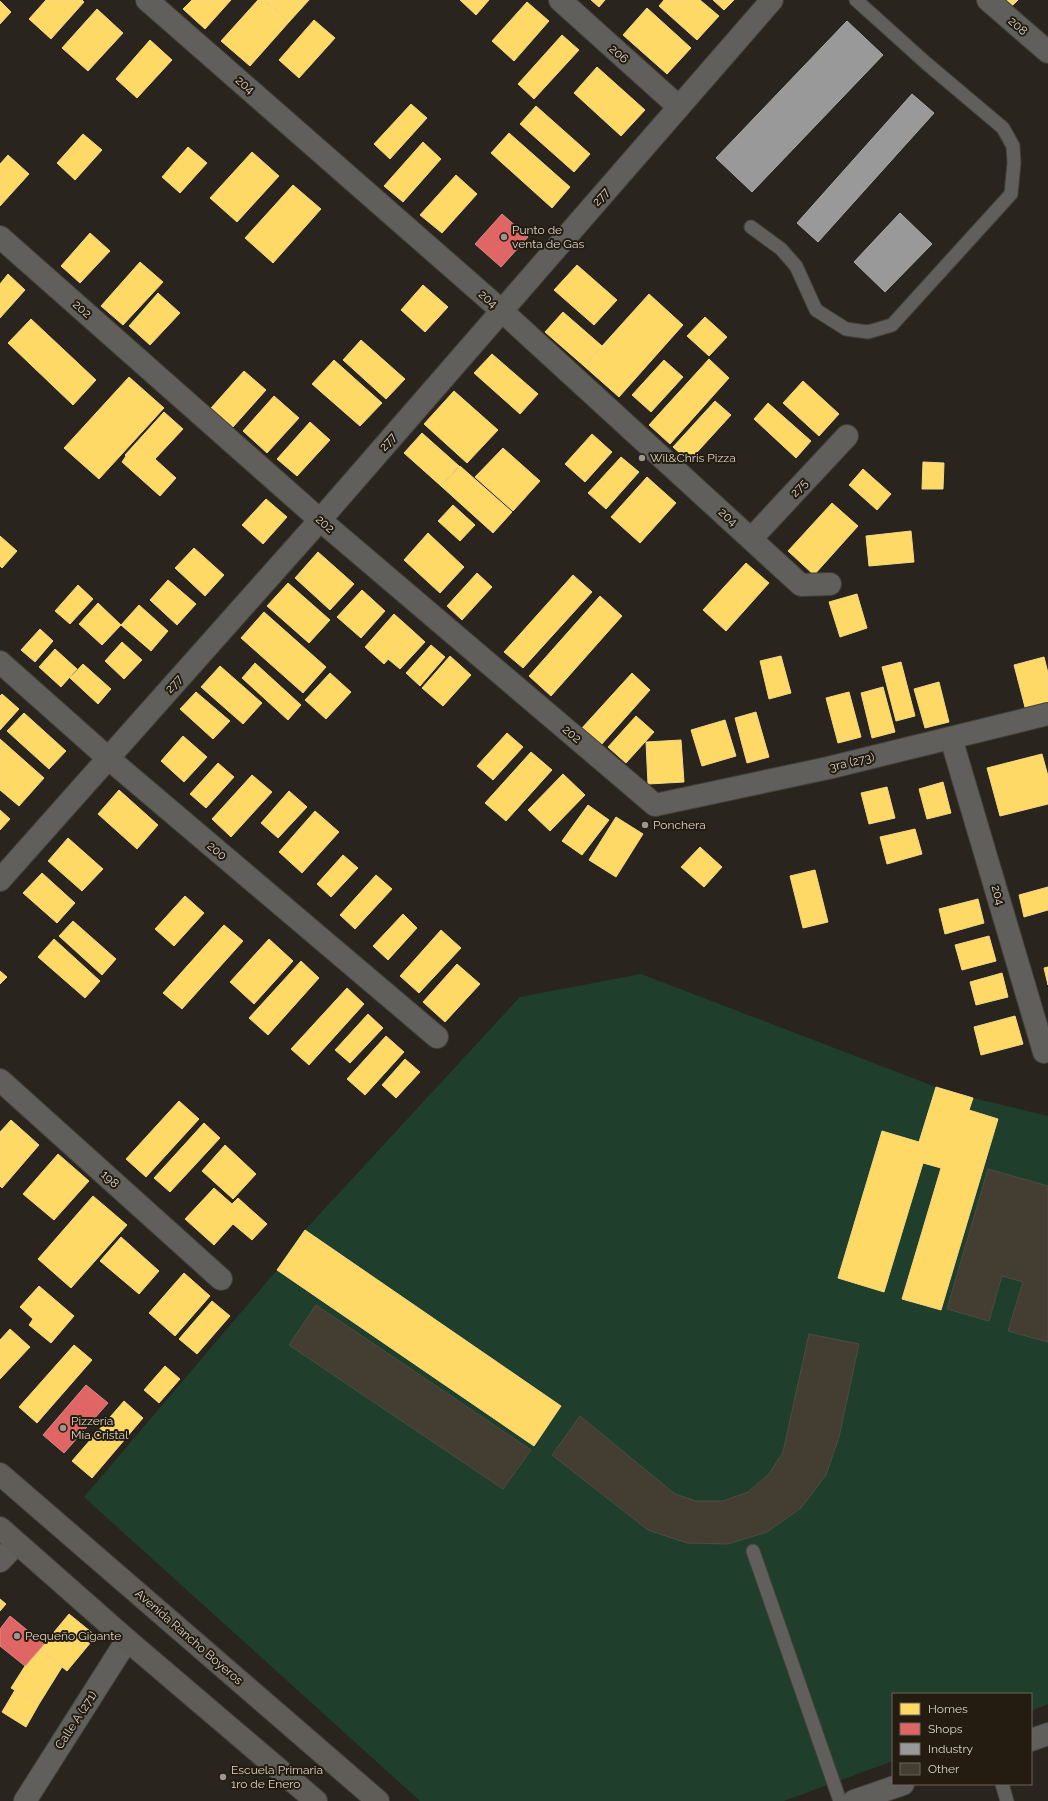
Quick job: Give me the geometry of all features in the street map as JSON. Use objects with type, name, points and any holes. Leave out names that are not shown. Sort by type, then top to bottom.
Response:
[{"type":"highway","name":"Avenida Rancho Boyeros","points":[[0,1474],[378,1801]]},
{"type":"highway","points":[[0,1528],[16,1544],[127,1640],[316,1801]]},
{"type":"street","name":"204","points":[[147,0],[502,311],[801,585],[830,584]]},
{"type":"street","name":"206","points":[[560,0],[679,107]]},
{"type":"street","name":"277","points":[[0,880],[320,520],[772,0]]},
{"type":"street","name":"208","points":[[988,0],[1048,52]]},
{"type":"street","name":"202","points":[[0,237],[320,520],[655,805]]},
{"type":"street","name":"275","points":[[751,539],[847,436]]},
{"type":"street","name":"200","points":[[0,662],[108,758],[436,1037]]},
{"type":"street","name":"3ra (273)","points":[[655,805],[828,768],[1048,714]]},
{"type":"street","name":"204","points":[[951,738],[1044,1052]]},
{"type":"street","name":"198","points":[[0,1080],[221,1279]]},
{"type":"street","points":[[0,1561],[16,1544]]},
{"type":"street","name":"Calle A (271)","points":[[25,1801],[127,1640]]},
{"type":"street","points":[[1032,1740],[1048,1734]]},
{"type":"street","points":[[854,1801],[900,1785]]},
{"type":"lane","points":[[751,227],[781,249],[796,266],[816,310],[846,329],[868,332],[892,324],[1012,194],[1014,168],[1012,146],[1003,128],[915,53],[856,0]]},
{"type":"lane","points":[[753,1551],[840,1801]]},
{"type":"lane","points":[[1002,1785],[1008,1801]]},
{"type":"green space","points":[[641,974],[936,1087],[973,1098],[1048,1116],[1048,1704],[1032,1711],[1032,1693],[892,1693],[892,1761],[784,1801],[420,1801],[84,1497],[277,1270],[305,1230],[520,997]]},
{"type":"building: Homes","points":[[46,0],[82,0],[84,2],[51,39],[29,19]]},
{"type":"building: Homes","points":[[192,0],[231,0],[205,29],[183,9]]},
{"type":"building: Homes","points":[[258,0],[264,0],[289,22],[250,66],[221,41]]},
{"type":"building: Homes","points":[[264,0],[309,0],[289,22]]},
{"type":"building: Homes","points":[[460,0],[489,0],[476,15]]},
{"type":"building: Homes","points":[[591,0],[605,0],[599,7]]},
{"type":"building: Homes","points":[[664,0],[700,0],[719,16],[697,40],[659,6]]},
{"type":"building: Homes","points":[[713,0],[734,0],[724,10]]},
{"type":"building: Homes","points":[[1003,0],[1018,0],[1011,7]]},
{"type":"building: Homes","points":[[0,1],[11,12],[0,24]]},
{"type":"building: Homes","points":[[527,2],[549,21],[514,61],[492,41]]},
{"type":"building: Homes","points":[[647,8],[691,48],[667,74],[623,35]]},
{"type":"building: Homes","points":[[97,9],[123,33],[88,71],[62,48]]},
{"type":"building: Homes","points":[[314,20],[335,38],[299,78],[279,60]]},
{"type":"building: Homes","points":[[562,35],[579,50],[534,99],[518,84]]},
{"type":"building: Homes","points":[[150,40],[172,60],[137,98],[116,79]]},
{"type":"building: Homes","points":[[597,67],[645,110],[621,136],[574,93]]},
{"type":"building: Homes","points":[[411,104],[427,118],[390,159],[374,144]]},
{"type":"building: Homes","points":[[536,106],[590,154],[574,172],[520,124]]},
{"type":"building: Homes","points":[[509,133],[570,187],[552,208],[491,153]]},
{"type":"building: Homes","points":[[83,134],[102,150],[75,180],[57,163]]},
{"type":"building: Homes","points":[[423,142],[441,159],[403,202],[384,186]]},
{"type":"building: Homes","points":[[188,147],[207,163],[180,193],[162,177]]},
{"type":"building: Homes","points":[[252,152],[279,176],[237,222],[210,198]]},
{"type":"building: Homes","points":[[8,155],[29,174],[0,206],[0,164]]},
{"type":"building: Homes","points":[[456,175],[477,194],[442,233],[420,215]]},
{"type":"building: Homes","points":[[293,185],[321,209],[273,263],[245,238]]},
{"type":"building: Homes","points":[[90,233],[110,251],[80,283],[61,266]]},
{"type":"building: Homes","points":[[140,262],[163,282],[123,325],[101,306]]},
{"type":"building: Homes","points":[[577,265],[617,300],[594,325],[554,290]]},
{"type":"building: Homes","points":[[8,274],[25,290],[0,318],[0,284]]},
{"type":"building: Homes","points":[[423,285],[448,307],[425,332],[401,310]]},
{"type":"building: Homes","points":[[158,293],[180,313],[150,345],[129,326]]},
{"type":"building: Homes","points":[[649,294],[683,325],[619,397],[584,366]]},
{"type":"building: Homes","points":[[563,312],[602,346],[584,366],[545,332]]},
{"type":"building: Homes","points":[[705,317],[727,337],[709,356],[687,336]]},
{"type":"building: Homes","points":[[31,319],[96,380],[73,405],[8,343]]},
{"type":"building: Homes","points":[[361,340],[405,379],[386,399],[343,360]]},
{"type":"building: Homes","points":[[492,354],[538,394],[520,414],[474,373]]},
{"type":"building: Homes","points":[[709,359],[729,378],[670,444],[649,425]]},
{"type":"building: Homes","points":[[334,360],[382,403],[360,426],[312,384]]},
{"type":"building: Homes","points":[[664,360],[683,377],[651,412],[632,395]]},
{"type":"building: Homes","points":[[244,371],[266,390],[233,427],[211,408]]},
{"type":"building: Homes","points":[[129,377],[164,408],[99,479],[64,448]]},
{"type":"building: Homes","points":[[803,381],[839,414],[819,436],[783,403]]},
{"type":"building: Homes","points":[[454,391],[498,430],[467,463],[424,424]]},
{"type":"building: Homes","points":[[274,396],[299,418],[267,453],[243,431]]},
{"type":"building: Homes","points":[[715,401],[731,415],[689,461],[673,447]]},
{"type":"building: Homes","points":[[768,403],[811,441],[796,458],[754,419]]},
{"type":"building: Homes","points":[[164,412],[183,429],[155,459],[176,478],[160,496],[122,462],[126,456],[125,455]]},
{"type":"building: Homes","points":[[310,422],[330,440],[297,476],[277,459]]},
{"type":"building: Homes","points":[[422,433],[459,466],[441,486],[404,453]]},
{"type":"building: Homes","points":[[592,434],[612,452],[585,482],[565,464]]},
{"type":"building: Homes","points":[[503,448],[540,481],[513,511],[475,477]]},
{"type":"building: Homes","points":[[621,457],[639,472],[606,509],[588,493]]},
{"type":"building: Homes","points":[[923,462],[944,463],[943,489],[922,489]]},
{"type":"building: Homes","points":[[460,466],[512,512],[493,533],[441,486]]},
{"type":"building: Homes","points":[[863,469],[891,494],[877,510],[849,485]]},
{"type":"building: Homes","points":[[647,477],[676,503],[640,543],[611,517]]},
{"type":"building: Homes","points":[[266,499],[287,517],[263,544],[242,525]]},
{"type":"building: Homes","points":[[832,503],[858,526],[814,575],[788,551]]},
{"type":"building: Homes","points":[[453,505],[475,525],[460,541],[438,521]]},
{"type":"building: Homes","points":[[911,531],[914,562],[869,566],[866,536]]},
{"type":"building: Homes","points":[[428,533],[464,567],[440,593],[404,560]]},
{"type":"building: Homes","points":[[0,536],[17,551],[2,568],[0,566]]},
{"type":"building: Homes","points":[[194,548],[224,575],[205,596],[175,568]]},
{"type":"building: Homes","points":[[318,552],[354,584],[330,610],[295,578]]},
{"type":"building: Homes","points":[[746,563],[769,583],[726,631],[703,610]]},
{"type":"building: Homes","points":[[477,573],[492,587],[462,620],[447,606]]},
{"type":"building: Homes","points":[[573,575],[592,592],[523,668],[504,652]]},
{"type":"building: Homes","points":[[168,580],[196,604],[177,625],[150,600]]},
{"type":"building: Homes","points":[[288,583],[330,620],[309,643],[267,606]]},
{"type":"building: Homes","points":[[78,585],[93,599],[70,624],[55,611]]},
{"type":"building: Homes","points":[[362,590],[385,611],[361,638],[337,617]]},
{"type":"building: Homes","points":[[857,594],[867,628],[840,637],[829,602]]},
{"type":"building: Homes","points":[[600,596],[622,616],[551,696],[529,676]]},
{"type":"building: Homes","points":[[98,603],[121,625],[102,645],[79,624]]},
{"type":"building: Homes","points":[[139,605],[168,631],[151,651],[121,625]]},
{"type":"building: Homes","points":[[264,612],[326,667],[303,693],[241,638]]},
{"type":"building: Homes","points":[[394,614],[413,631],[384,664],[365,647]]},
{"type":"building: Homes","points":[[40,629],[53,641],[35,662],[21,650]]},
{"type":"building: Homes","points":[[413,631],[425,642],[400,669],[388,659]]},
{"type":"building: Homes","points":[[122,642],[142,660],[124,679],[105,661]]},
{"type":"building: Homes","points":[[431,645],[445,657],[420,686],[406,673]]},
{"type":"building: Homes","points":[[55,649],[77,669],[61,687],[39,667]]},
{"type":"building: Homes","points":[[450,656],[471,675],[443,706],[422,688]]},
{"type":"building: Homes","points":[[781,656],[791,693],[769,699],[760,661]]},
{"type":"building: Homes","points":[[1044,657],[1048,673],[1048,705],[1026,711],[1014,665]]},
{"type":"building: Homes","points":[[901,662],[915,716],[896,721],[882,667]]},
{"type":"building: Homes","points":[[255,663],[301,705],[288,720],[242,678]]},
{"type":"building: Homes","points":[[83,664],[111,689],[98,704],[70,678]]},
{"type":"building: Homes","points":[[220,666],[262,703],[243,724],[201,687]]},
{"type":"building: Homes","points":[[330,673],[351,692],[326,719],[305,700]]},
{"type":"building: Homes","points":[[632,673],[650,690],[601,745],[582,728]]},
{"type":"building: Homes","points":[[939,682],[949,722],[925,728],[914,689]]},
{"type":"building: Homes","points":[[883,687],[895,732],[872,738],[861,693]]},
{"type":"building: Homes","points":[[196,692],[230,721],[213,739],[180,709]]},
{"type":"building: Homes","points":[[849,692],[861,737],[838,743],[826,698]]},
{"type":"building: Homes","points":[[2,694],[19,709],[0,730],[0,696]]},
{"type":"building: Homes","points":[[756,712],[769,757],[747,763],[735,718]]},
{"type":"building: Homes","points":[[24,713],[66,751],[49,769],[7,731]]},
{"type":"building: Homes","points":[[636,716],[654,732],[626,763],[608,747]]},
{"type":"building: Homes","points":[[725,720],[736,756],[702,766],[691,730]]},
{"type":"building: Homes","points":[[507,733],[523,747],[493,780],[477,766]]},
{"type":"building: Homes","points":[[183,736],[207,757],[184,782],[161,761]]},
{"type":"building: Homes","points":[[0,739],[44,778],[19,806],[0,790]]},
{"type":"building: Homes","points":[[681,740],[684,782],[648,784],[646,742]]},
{"type":"building: Homes","points":[[531,752],[552,770],[506,821],[485,803]]},
{"type":"building: Homes","points":[[1042,754],[1048,776],[1048,804],[1000,816],[987,768]]},
{"type":"building: Homes","points":[[218,763],[234,777],[206,808],[190,794]]},
{"type":"building: Homes","points":[[563,774],[585,795],[550,831],[528,810]]},
{"type":"building: Homes","points":[[252,775],[272,792],[231,837],[212,819]]},
{"type":"building: Homes","points":[[943,782],[951,813],[927,819],[919,789]]},
{"type":"building: Homes","points":[[887,787],[895,818],[869,824],[861,793]]},
{"type":"building: Homes","points":[[119,790],[158,825],[137,849],[98,814]]},
{"type":"building: Homes","points":[[289,791],[307,807],[278,838],[261,823]]},
{"type":"building: Homes","points":[[588,805],[609,820],[582,855],[562,841]]},
{"type":"building: Homes","points":[[0,810],[10,819],[0,830]]},
{"type":"building: Homes","points":[[315,811],[339,832],[302,873],[279,852]]},
{"type":"building: Homes","points":[[616,817],[643,834],[616,877],[589,860]]},
{"type":"building: Homes","points":[[915,829],[922,854],[887,864],[880,837]]},
{"type":"building: Homes","points":[[68,838],[103,869],[82,891],[48,861]]},
{"type":"building: Homes","points":[[700,847],[722,867],[704,887],[681,867]]},
{"type":"building: Homes","points":[[343,855],[358,868],[331,897],[317,884]]},
{"type":"building: Homes","points":[[815,870],[828,922],[803,928],[790,876]]},
{"type":"building: Homes","points":[[42,873],[75,903],[57,923],[23,893]]},
{"type":"building: Homes","points":[[376,875],[392,889],[355,929],[340,915]]},
{"type":"building: Homes","points":[[1048,887],[1048,910],[1024,917],[1019,895]]},
{"type":"building: Homes","points":[[185,896],[204,913],[174,946],[155,929]]},
{"type":"building: Homes","points":[[978,899],[984,923],[945,934],[939,909]]},
{"type":"building: Homes","points":[[403,914],[417,928],[388,960],[373,946]]},
{"type":"building: Homes","points":[[73,921],[116,959],[102,975],[59,936]]},
{"type":"building: Homes","points":[[224,925],[243,941],[182,1009],[163,993]]},
{"type":"building: Homes","points":[[441,930],[461,948],[419,993],[400,976]]},
{"type":"building: Homes","points":[[989,936],[996,961],[962,970],[955,945]]},
{"type":"building: Homes","points":[[54,939],[100,981],[85,998],[38,957]]},
{"type":"building: Homes","points":[[269,939],[293,961],[254,1004],[230,982]]},
{"type":"building: Homes","points":[[301,961],[319,978],[268,1035],[249,1018]]},
{"type":"building: Homes","points":[[457,964],[480,984],[445,1022],[423,1002]]},
{"type":"building: Homes","points":[[1048,967],[1048,985],[1044,968]]},
{"type":"building: Homes","points":[[0,971],[7,977],[0,984]]},
{"type":"building: Homes","points":[[1002,973],[1008,997],[976,1005],[970,982]]},
{"type":"building: Homes","points":[[347,988],[364,1004],[309,1065],[291,1049]]},
{"type":"building: Homes","points":[[368,1014],[383,1028],[350,1063],[335,1050]]},
{"type":"building: Homes","points":[[1015,1016],[1023,1044],[981,1055],[974,1027]]},
{"type":"building: Homes","points":[[386,1036],[404,1052],[365,1095],[347,1079]]},
{"type":"building: Homes","points":[[405,1059],[420,1072],[396,1098],[382,1085]]},
{"type":"building: Homes","points":[[936,1087],[973,1098],[969,1110],[998,1119],[941,1310],[902,1299],[941,1168],[923,1163],[884,1292],[838,1278],[882,1131],[919,1142]]},
{"type":"building: Homes","points":[[179,1101],[199,1119],[146,1177],[126,1159]]},
{"type":"building: Homes","points":[[11,1120],[39,1145],[2,1188],[0,1186],[0,1132]]},
{"type":"building: Homes","points":[[204,1123],[220,1138],[170,1192],[154,1178]]},
{"type":"building: Homes","points":[[225,1145],[256,1174],[233,1199],[202,1171]]},
{"type":"building: Homes","points":[[58,1154],[89,1181],[54,1220],[23,1194]]},
{"type":"building: Homes","points":[[214,1188],[232,1204],[238,1198],[267,1224],[252,1240],[233,1224],[214,1245],[185,1219]]},
{"type":"building: Homes","points":[[93,1196],[127,1225],[71,1288],[38,1259]]},
{"type":"building: Homes","points":[[305,1230],[561,1406],[534,1446],[277,1270]]},
{"type":"building: Homes","points":[[121,1237],[159,1271],[139,1294],[100,1261]]},
{"type":"building: Homes","points":[[184,1273],[210,1296],[175,1336],[149,1313]]},
{"type":"building: Homes","points":[[39,1286],[74,1316],[51,1343],[29,1325],[33,1319],[20,1307]]},
{"type":"building: Homes","points":[[212,1301],[230,1316],[197,1354],[179,1339]]},
{"type":"building: Homes","points":[[10,1329],[30,1347],[0,1379],[0,1340]]},
{"type":"building: Homes","points":[[74,1345],[92,1360],[37,1423],[19,1407]]},
{"type":"building: Homes","points":[[165,1366],[180,1379],[159,1403],[144,1390]]},
{"type":"building: Homes","points":[[124,1401],[143,1418],[92,1478],[72,1461]]},
{"type":"building: Homes","points":[[0,1599],[6,1604],[0,1611]]},
{"type":"building: Homes","points":[[69,1614],[96,1636],[67,1671],[40,1649]]},
{"type":"building: Homes","points":[[40,1649],[62,1667],[39,1704],[11,1688],[25,1666]]},
{"type":"building: Homes","points":[[15,1690],[39,1704],[26,1727],[2,1712]]},
{"type":"building: Shops","points":[[502,214],[528,237],[501,267],[475,244]]},
{"type":"building: Shops","points":[[86,1385],[108,1403],[64,1453],[43,1435]]},
{"type":"building: Shops","name":"Pequeño Gigante","points":[[10,1616],[44,1644],[25,1666],[0,1646],[0,1629]]},
{"type":"building: Industry","points":[[847,21],[883,55],[752,192],[716,158]]},
{"type":"building: Industry","points":[[912,94],[934,113],[818,242],[797,223]]},
{"type":"building: Industry","points":[[900,213],[932,244],[885,292],[854,262]]},
{"type":"building: Other","points":[[988,1169],[1048,1186],[1048,1342],[1008,1331],[1023,1282],[1002,1276],[989,1321],[947,1309]]},
{"type":"building: Other","points":[[316,1305],[531,1450],[503,1489],[289,1345]]},
{"type":"building: Other","points":[[809,1334],[859,1344],[839,1437],[826,1475],[801,1508],[767,1532],[728,1544],[687,1543],[648,1530],[552,1455],[580,1416],[675,1494],[696,1501],[723,1501],[748,1492],[769,1474],[783,1452]]},
{"type":"place","name":"Punto de venta de Gas","points":[[504,237]]},
{"type":"place","name":"Wil&Chris Pizza","points":[[642,458]]},
{"type":"place","name":"Ponchera","points":[[645,825]]},
{"type":"place","name":"Pizzería Mía Cristal","points":[[63,1428]]},
{"type":"place","name":"Pequeño Gigante","points":[[17,1636]]},
{"type":"place","name":"Escuela Primaria 1ro de Enero","points":[[223,1777]]}]
